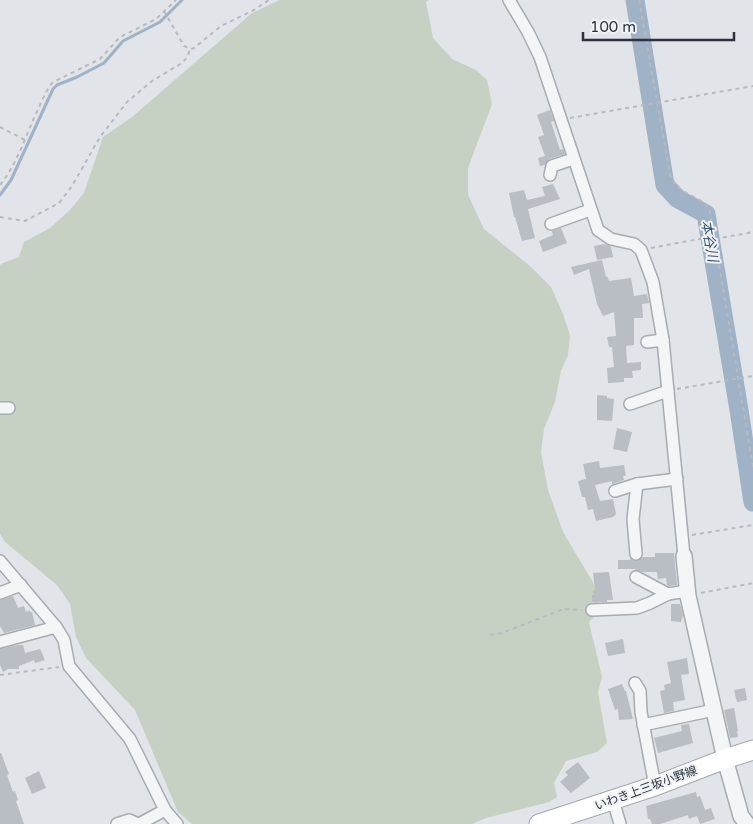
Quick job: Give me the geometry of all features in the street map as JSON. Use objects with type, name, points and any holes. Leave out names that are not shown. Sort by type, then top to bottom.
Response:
[{"type":"main road","name":"いわき上三坂小野線","points":[[539,824],[655,786],[753,750]]},
{"type":"street","points":[[509,0],[535,44],[598,230],[610,239],[634,244],[641,250],[653,282],[663,340],[688,593],[725,759],[739,808],[747,824]]},
{"type":"street","points":[[550,175],[552,166],[574,159]]},
{"type":"street","points":[[551,224],[590,210]]},
{"type":"street","points":[[647,342],[663,340]]},
{"type":"street","points":[[630,404],[668,391]]},
{"type":"street","points":[[616,491],[637,484],[677,479]]},
{"type":"street","points":[[636,554],[633,519],[637,484]]},
{"type":"street","points":[[0,560],[56,627],[64,640],[69,666],[130,739],[165,810],[177,824]]},
{"type":"street","points":[[636,577],[668,594]]},
{"type":"street","points":[[0,593],[21,585]]},
{"type":"street","points":[[592,610],[637,608],[668,594],[688,593]]},
{"type":"street","points":[[0,642],[56,627]]},
{"type":"street","points":[[635,683],[640,690],[643,725],[655,786]]},
{"type":"street","points":[[643,725],[714,710]]},
{"type":"street","points":[[612,800],[620,824]]},
{"type":"street","points":[[117,824],[129,820],[139,824],[165,810]]},
{"type":"path","points":[[0,185],[16,161],[48,88],[53,82],[100,59],[120,37],[150,22],[176,0]]},
{"type":"path","points":[[164,11],[184,46],[194,48],[221,26],[254,10],[269,0]]},
{"type":"path","points":[[639,0],[670,175],[680,190],[709,207],[753,467]]},
{"type":"path","points":[[0,216],[25,221],[59,203],[72,186],[100,137],[126,102],[152,81],[182,63],[188,56],[190,48]]},
{"type":"path","points":[[560,119],[753,86]]},
{"type":"path","points":[[0,127],[25,140]]},
{"type":"path","points":[[641,250],[707,237],[753,232]]},
{"type":"path","points":[[668,391],[753,376]]},
{"type":"path","points":[[683,537],[753,525]]},
{"type":"path","points":[[688,593],[753,583]]},
{"type":"path","points":[[490,635],[502,633],[561,610],[592,610]]},
{"type":"path","points":[[0,675],[69,666]]},
{"type":"green space","points":[[280,0],[429,0],[426,2],[433,38],[452,59],[476,70],[487,80],[492,104],[468,168],[468,195],[484,229],[530,266],[551,287],[570,335],[568,355],[561,371],[555,402],[544,429],[541,452],[548,490],[563,532],[599,595],[598,608],[595,616],[589,622],[602,677],[598,692],[607,743],[597,752],[566,761],[554,783],[557,797],[549,802],[486,818],[472,824],[192,824],[178,812],[135,710],[86,658],[76,637],[70,604],[57,585],[5,542],[0,534],[0,265],[19,257],[24,242],[50,228],[69,211],[84,193],[103,137],[132,117],[252,13]]},
{"type":"building","points":[[550,110],[554,121],[551,122],[560,150],[563,149],[565,154],[549,159],[545,165],[540,166],[538,158],[545,156],[538,137],[544,135],[537,115]]},
{"type":"building","points":[[553,184],[560,199],[528,209],[535,238],[522,241],[509,193],[524,190],[527,200],[545,196],[542,187]]},
{"type":"building","points":[[561,228],[567,243],[543,252],[539,241],[553,235],[552,231]]},
{"type":"building","points":[[605,244],[611,247],[613,257],[597,260],[594,246]]},
{"type":"building","points":[[602,260],[606,277],[609,281],[631,278],[634,296],[647,294],[649,303],[642,304],[643,318],[634,318],[634,345],[626,346],[627,363],[641,362],[641,370],[632,371],[633,378],[624,378],[624,382],[608,383],[607,368],[614,367],[612,347],[609,347],[607,337],[616,336],[614,312],[603,316],[597,304],[589,269],[574,275],[571,267]]},
{"type":"building","points":[[597,395],[614,399],[612,421],[597,420]]},
{"type":"building","points":[[617,428],[632,432],[627,452],[613,449]]},
{"type":"building","points":[[599,461],[600,468],[624,465],[626,476],[623,476],[624,480],[612,484],[612,481],[595,485],[600,501],[613,499],[616,514],[613,517],[596,521],[593,509],[588,510],[585,497],[582,497],[578,481],[586,479],[583,464]]},
{"type":"building","points":[[655,553],[674,553],[677,585],[667,585],[666,578],[658,579],[657,572],[618,569],[618,560],[630,560],[630,558],[637,561],[643,557],[655,557]]},
{"type":"building","points":[[609,572],[613,600],[592,602],[593,591],[595,590],[593,573]]},
{"type":"building","points":[[13,596],[18,608],[24,606],[26,612],[30,610],[32,612],[35,625],[4,633],[0,626],[0,600]]},
{"type":"building","points":[[671,604],[680,604],[683,615],[681,622],[671,621]]},
{"type":"building","points":[[623,639],[625,653],[608,656],[605,643]]},
{"type":"building","points":[[23,645],[25,653],[40,649],[45,660],[35,663],[34,660],[19,666],[19,669],[8,669],[3,672],[0,665],[0,649]]},
{"type":"building","points":[[687,658],[689,674],[681,675],[685,700],[673,702],[674,711],[664,713],[660,691],[665,690],[664,685],[671,683],[667,662]]},
{"type":"building","points":[[622,684],[626,691],[633,719],[619,720],[618,709],[615,710],[608,689]]},
{"type":"building","points":[[745,688],[747,700],[737,702],[734,690]]},
{"type":"building","points":[[734,708],[738,737],[730,738],[724,710]]},
{"type":"building","points":[[689,724],[693,743],[658,753],[654,738],[682,731],[681,725]]},
{"type":"building","points":[[0,753],[9,774],[7,775],[13,792],[15,791],[18,800],[16,801],[24,824],[0,824]]},
{"type":"building","points":[[578,762],[590,778],[571,793],[560,782],[568,775],[565,772]]},
{"type":"building","points":[[39,771],[46,788],[32,794],[25,778]]},
{"type":"building","points":[[696,792],[697,797],[700,796],[705,810],[711,808],[715,819],[700,824],[697,816],[689,819],[688,815],[660,824],[652,824],[650,819],[648,819],[646,806]]},
{"type":"waterway","points":[[0,195],[11,180],[53,89],[57,85],[104,63],[123,41],[160,22],[182,0]]},
{"type":"waterway","name":"本谷川","points":[[635,0],[665,185],[678,199],[706,214],[753,502]]}]
